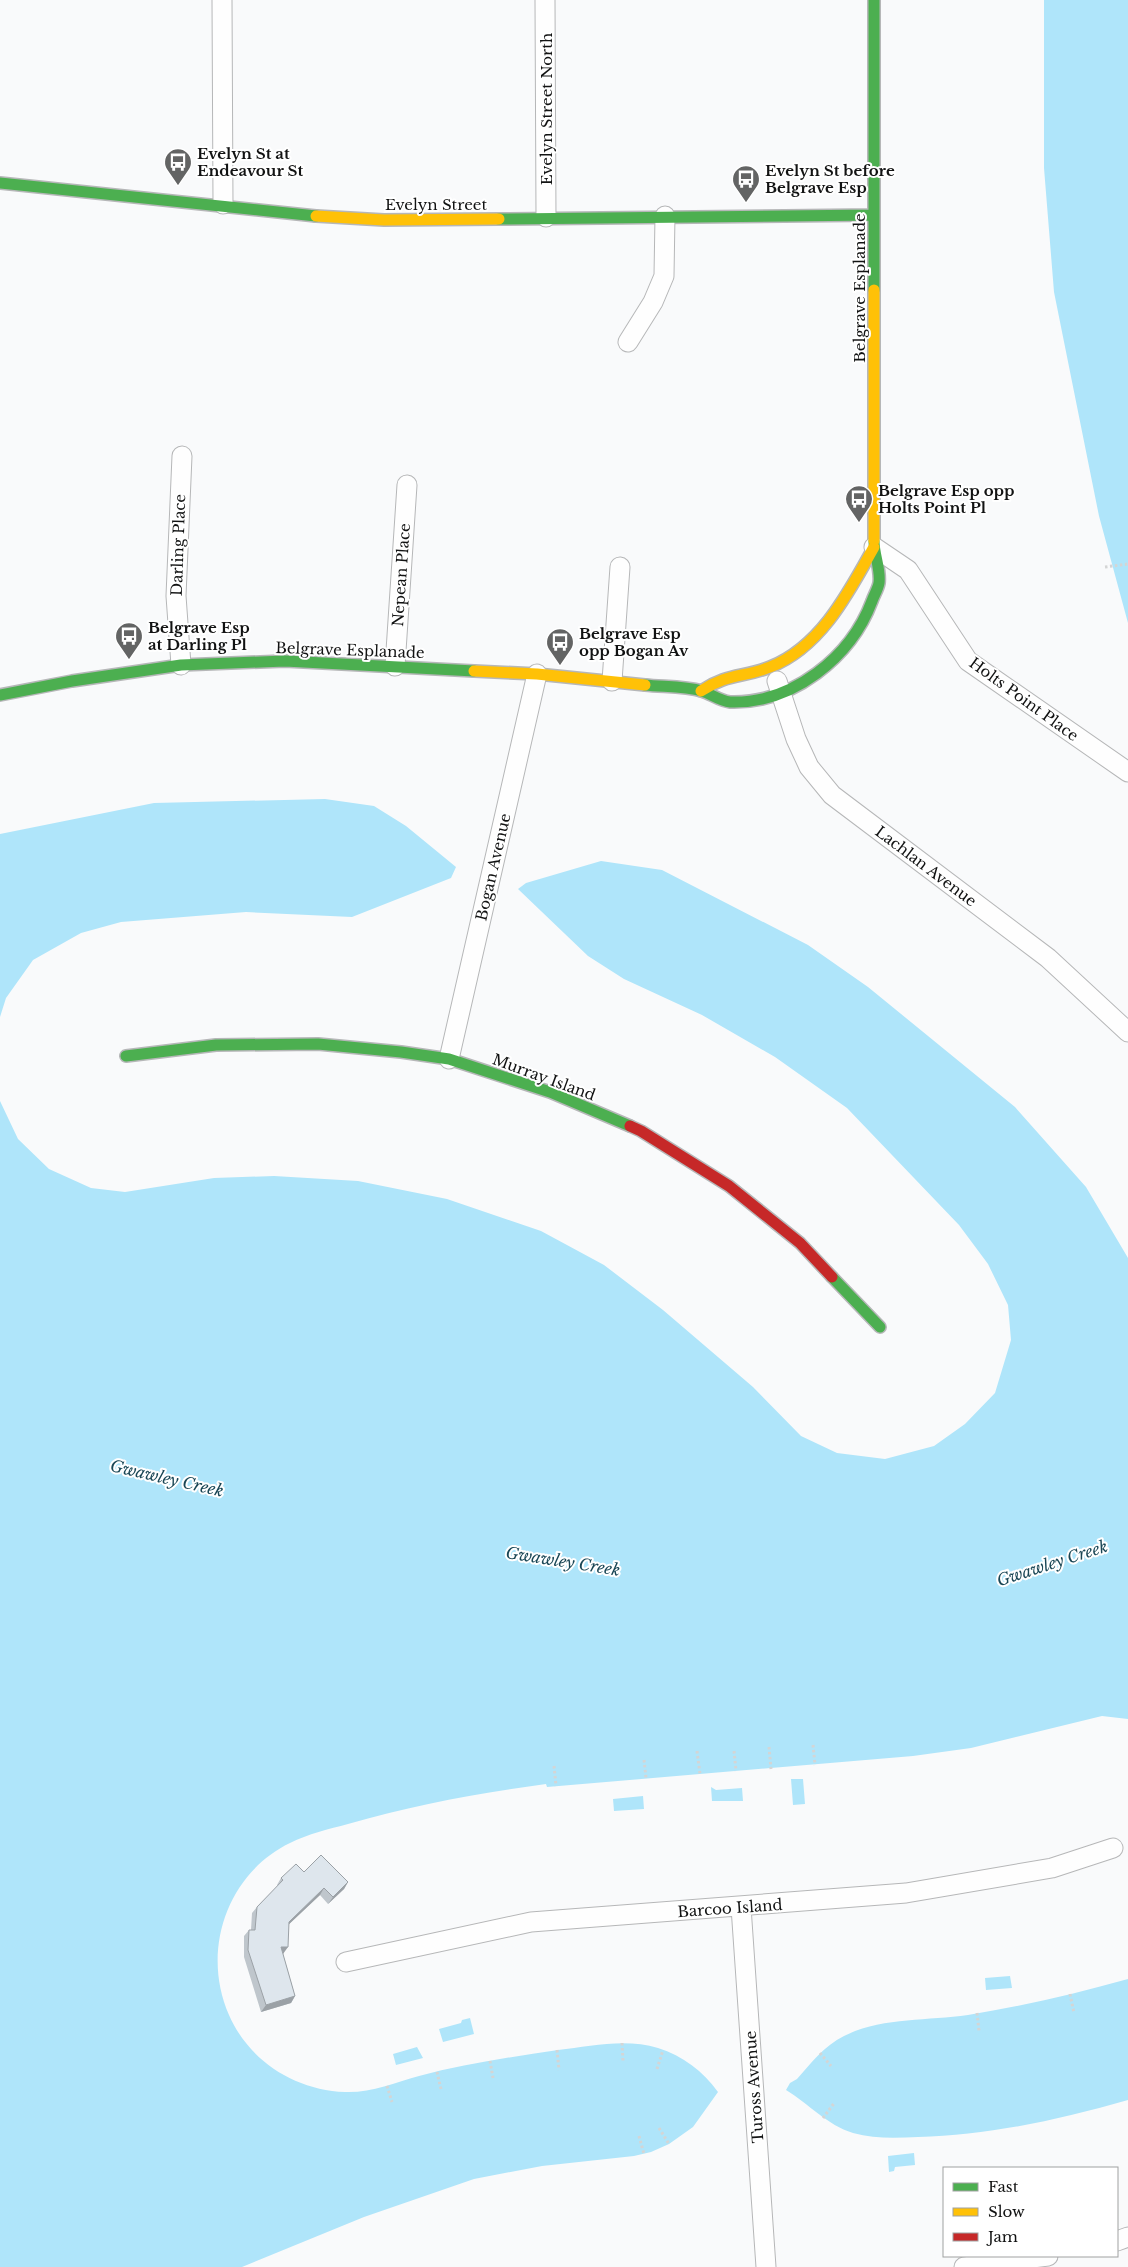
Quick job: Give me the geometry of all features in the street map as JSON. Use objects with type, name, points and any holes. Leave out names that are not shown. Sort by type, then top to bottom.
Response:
[{"type":"street","points":[[222,0],[223,204]]},
{"type":"street","name":"Evelyn Street North","points":[[545,0],[546,217]]},
{"type":"street","name":"Belgrave Esplanade","points":[[0,695],[72,681],[181,664],[285,661],[537,674],[701,690],[728,702],[751,700],[781,693],[799,685],[823,670],[855,636],[865,619],[879,582],[874,547],[874,0]]},
{"type":"street","name":"Evelyn Street","points":[[0,183],[223,204],[321,216],[384,220],[454,221],[546,217],[874,215]]},
{"type":"street","points":[[628,342],[653,302],[664,276],[665,216]]},
{"type":"street","name":"Darling Place","points":[[181,664],[176,596],[182,456]]},
{"type":"street","name":"Nepean Place","points":[[396,666],[407,485]]},
{"type":"street","name":"Belgrave Esplanade","points":[[701,690],[721,679],[743,676],[773,666],[802,648],[824,628],[849,594],[874,547]]},
{"type":"street","name":"Holts Point Place","points":[[874,547],[908,570],[968,660],[1128,772]]},
{"type":"street","points":[[612,681],[620,567]]},
{"type":"street","name":"Lachlan Avenue","points":[[773,666],[796,739],[809,768],[832,795],[1048,958],[1128,1032]]},
{"type":"street","name":"Bogan Avenue","points":[[449,1058],[537,674]]},
{"type":"street","name":"Murray Island","points":[[126,1056],[216,1045],[318,1044],[449,1058],[550,1092],[641,1131],[721,1181],[800,1243],[880,1327]]},
{"type":"street","name":"Barcoo Island","points":[[346,1962],[531,1922],[906,1893],[1052,1868],[1113,1848]]},
{"type":"street","name":"Tuross Avenue","points":[[741,1907],[766,2267]]},
{"type":"street","points":[[964,2267],[1040,2257]]},
{"type":"path","points":[[1105,566],[1128,564]]},
{"type":"path","points":[[814,1745],[816,1765]]},
{"type":"path","points":[[769,1747],[771,1769]]},
{"type":"path","points":[[697,1751],[700,1774]]},
{"type":"path","points":[[734,1751],[736,1771]]},
{"type":"path","points":[[644,1760],[646,1778]]},
{"type":"path","points":[[554,1766],[556,1786]]},
{"type":"path","points":[[1070,1994],[1074,2013]]},
{"type":"path","points":[[977,2013],[980,2031]]},
{"type":"path","points":[[622,2043],[623,2061]]},
{"type":"path","points":[[557,2050],[560,2070]]},
{"type":"path","points":[[657,2069],[663,2050]]},
{"type":"path","points":[[820,2053],[832,2066]]},
{"type":"path","points":[[490,2061],[493,2078]]},
{"type":"path","points":[[437,2072],[441,2089]]},
{"type":"path","points":[[387,2086],[392,2102]]},
{"type":"path","points":[[823,2118],[835,2102]]},
{"type":"path","points":[[659,2128],[669,2144]]},
{"type":"path","points":[[638,2136],[644,2154]]},
{"type":"water","points":[[1044,0],[1128,0],[1128,623],[1099,516],[1054,292],[1044,168]]},
{"type":"water","points":[[325,799],[374,806],[406,826],[456,867],[451,878],[352,917],[246,912],[121,922],[81,933],[33,960],[6,998],[0,1017],[0,834],[154,803]]},
{"type":"water","name":"Gwawley Creek","points":[[601,861],[662,870],[808,945],[868,987],[1015,1107],[1086,1187],[1128,1258],[1128,1719],[1102,1716],[971,1748],[913,1756],[547,1787],[546,1784],[446,1800],[397,1811],[319,1832],[290,1843],[268,1857],[250,1874],[235,1894],[225,1917],[219,1941],[218,1966],[221,1991],[229,2015],[249,2046],[261,2059],[276,2070],[309,2086],[326,2090],[355,2092],[488,2061],[621,2043],[646,2045],[676,2055],[706,2077],[718,2092],[693,2127],[669,2144],[651,2152],[634,2156],[542,2166],[474,2179],[364,2217],[242,2267],[0,2267],[0,1101],[18,1139],[49,1169],[91,1188],[125,1192],[214,1178],[274,1176],[358,1181],[447,1199],[541,1231],[604,1265],[663,1310],[753,1387],[801,1436],[837,1453],[885,1459],[934,1446],[965,1424],[995,1393],[1011,1340],[1008,1305],[988,1264],[959,1225],[847,1108],[775,1057],[702,1015],[624,979],[588,956],[518,889],[526,883]]},
{"type":"water","points":[[791,1779],[803,1779],[805,1804],[793,1805]]},
{"type":"water","points":[[711,1787],[716,1790],[742,1788],[743,1801],[712,1801]]},
{"type":"water","points":[[643,1796],[644,1809],[614,1811],[613,1799]]},
{"type":"water","points":[[1010,1976],[1012,1988],[986,1990],[985,1978]]},
{"type":"water","points":[[1128,1979],[1128,2100],[1050,2120],[997,2130],[945,2136],[885,2138],[853,2133],[835,2125],[786,2090],[790,2083],[797,2079],[824,2050],[844,2036],[859,2030],[889,2023],[968,2015],[1008,2008]]},
{"type":"water","points":[[470,2018],[474,2034],[443,2042],[439,2029],[461,2023],[462,2020]]},
{"type":"water","points":[[417,2047],[423,2058],[396,2065],[393,2054]]},
{"type":"water","points":[[914,2153],[915,2165],[895,2167],[894,2171],[889,2172],[888,2156]]},
{"type":"building","points":[[321,1855],[348,1882],[333,1897],[324,1888],[289,1922],[288,1947],[281,1947],[295,1996],[266,2005],[248,1950],[249,1930],[255,1930],[257,1907],[283,1880],[281,1878],[296,1864],[304,1872]]},
{"type":"traffic: fast","points":[[874,0],[874,290]]},
{"type":"traffic: fast","points":[[0,183],[316,216]]},
{"type":"traffic: fast","points":[[499,219],[874,215]]},
{"type":"traffic: fast","points":[[645,685],[695,689],[730,702],[753,701],[776,695],[797,686],[817,673],[834,658],[850,641],[862,622],[879,583],[874,541]]},
{"type":"traffic: fast","points":[[0,695],[72,681],[181,665],[285,661],[474,671]]},
{"type":"traffic: fast","points":[[126,1056],[216,1045],[318,1044],[401,1052],[449,1059],[550,1092],[630,1126]]},
{"type":"traffic: fast","points":[[832,1277],[880,1327]]},
{"type":"traffic: slow","points":[[316,216],[384,220],[499,219]]},
{"type":"traffic: slow","points":[[874,290],[874,541]]},
{"type":"traffic: slow","points":[[701,691],[719,681],[770,667],[788,658],[804,646],[832,616],[874,547]]},
{"type":"traffic: slow","points":[[474,671],[537,674],[645,685]]},
{"type":"traffic: jam","points":[[630,1126],[729,1186],[800,1243],[832,1277]]},
{"type":"place","name":"Evelyn St at Endeavour St","points":[[178,186]]},
{"type":"place","name":"Evelyn St before Belgrave Esp","points":[[746,203]]},
{"type":"place","name":"Belgrave Esp opp Holts Point Pl","points":[[859,523]]},
{"type":"place","name":"Belgrave Esp at Darling Pl","points":[[129,660]]},
{"type":"place","name":"Belgrave Esp opp Bogan Av","points":[[560,666]]}]
